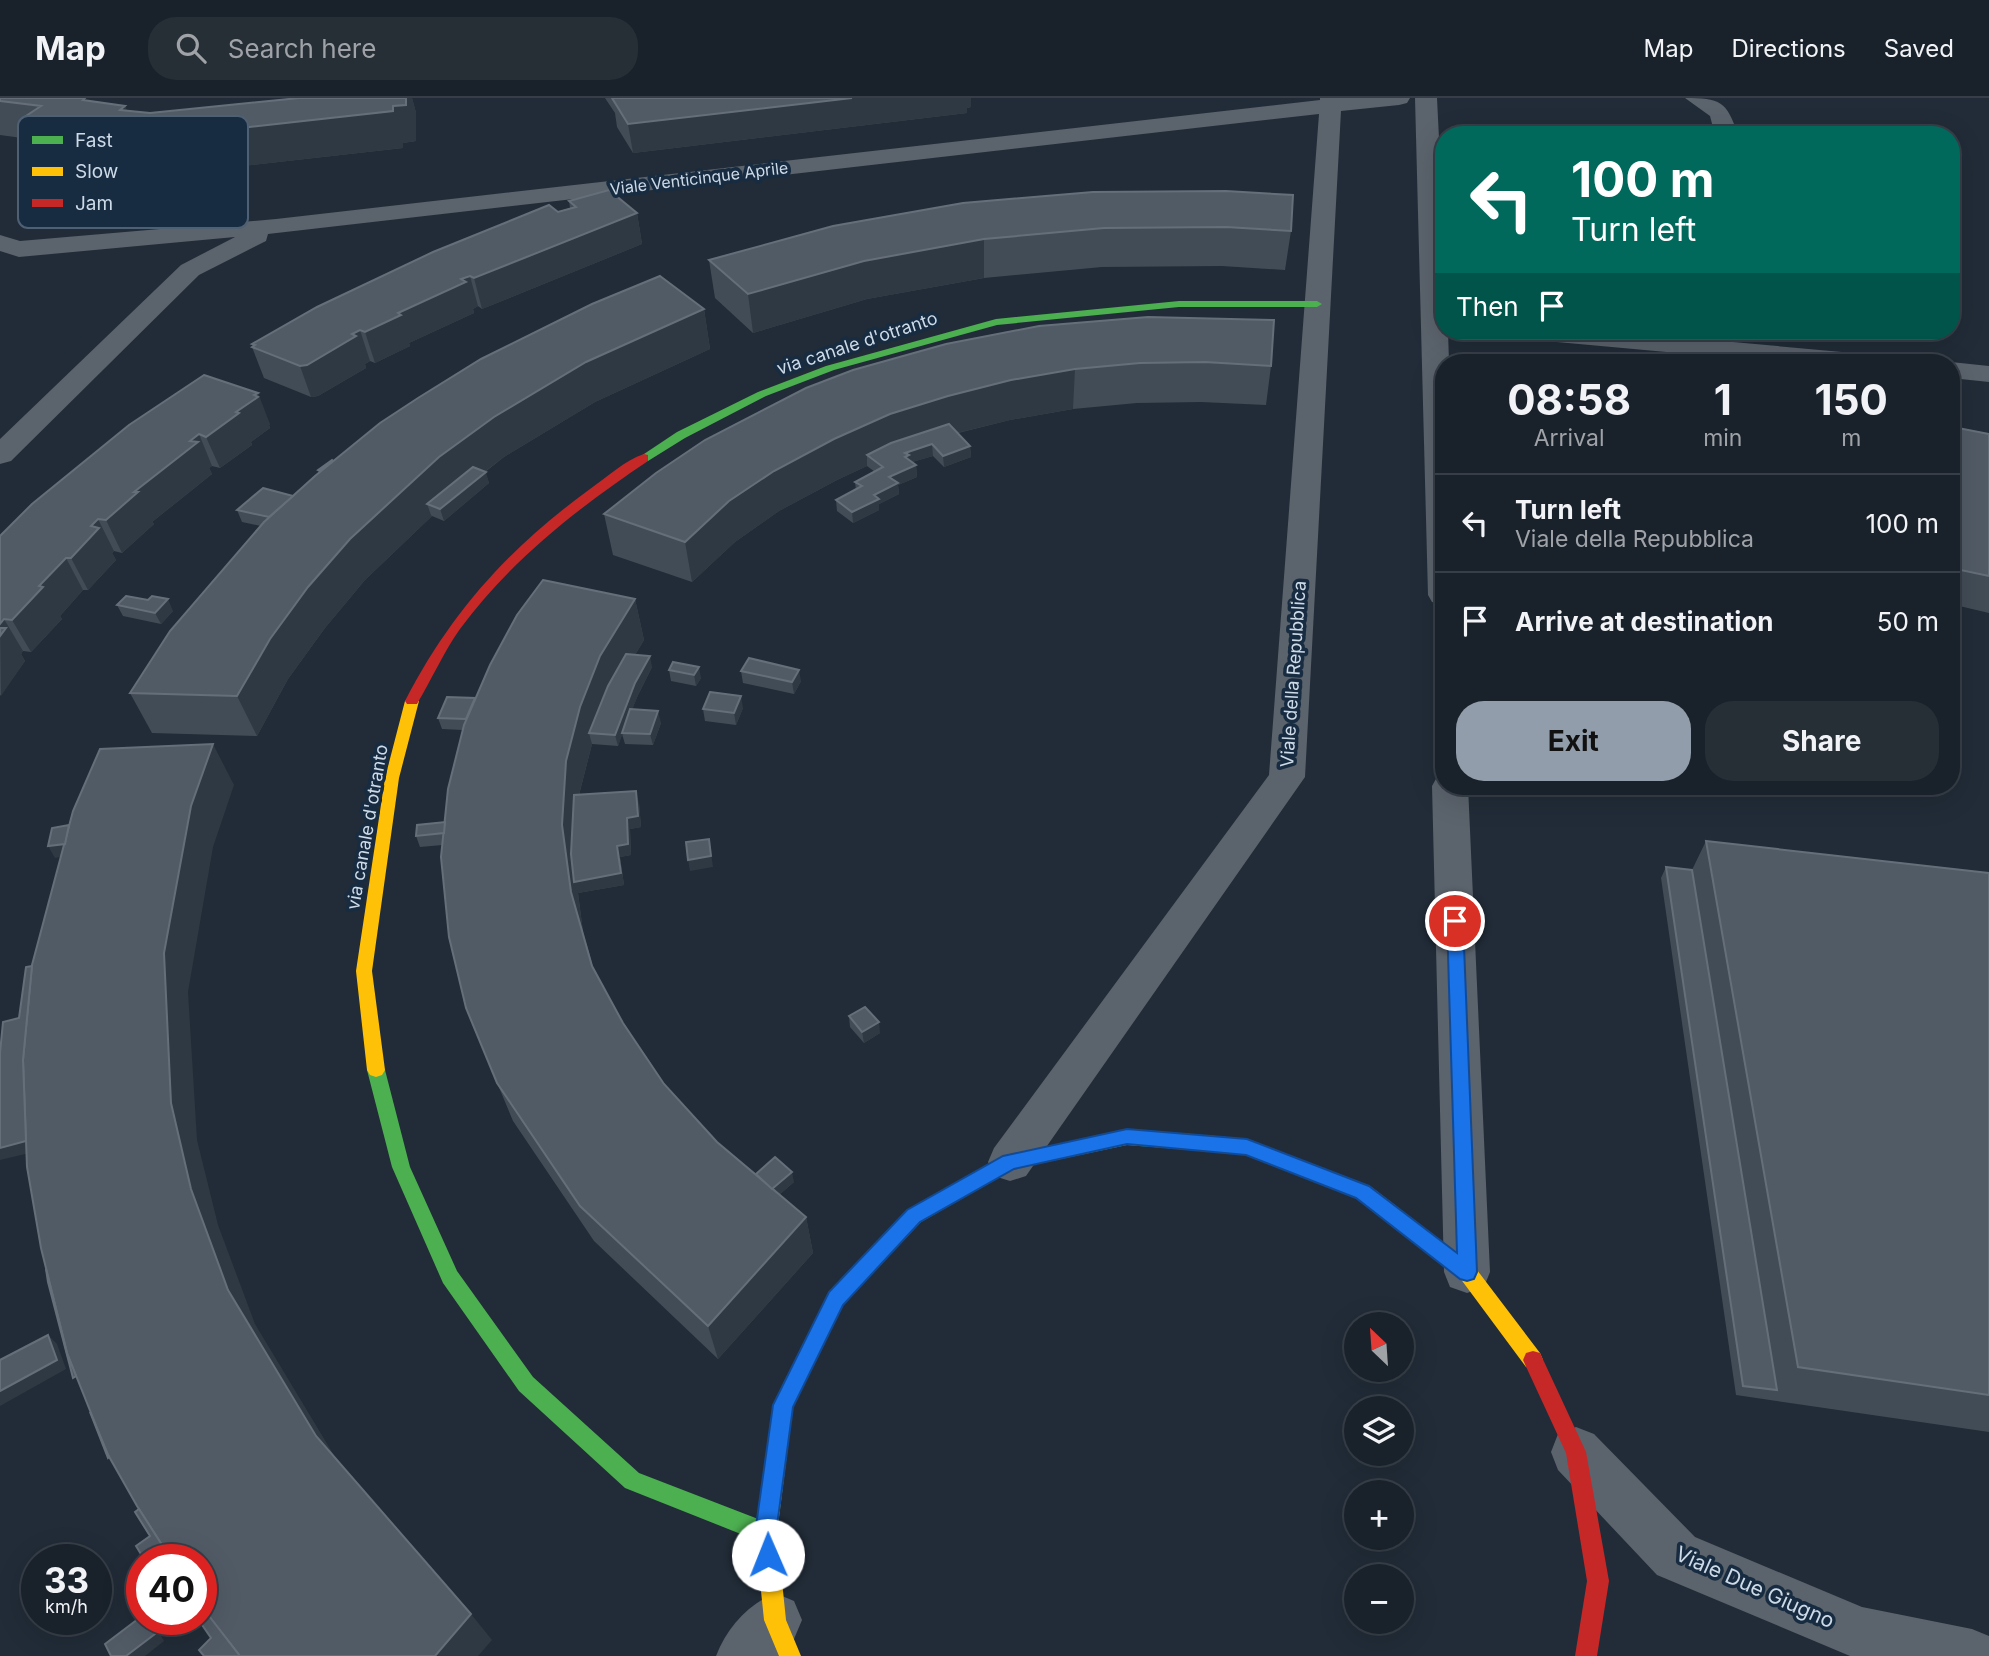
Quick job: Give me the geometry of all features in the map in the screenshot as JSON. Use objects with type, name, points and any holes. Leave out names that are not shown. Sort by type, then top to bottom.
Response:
[{"type":"street","name":"Viale Venticinque Aprile","points":[[0,243],[19,249],[276,226],[1331,102],[1399,98]]},
{"type":"street","points":[[1426,98],[1435,254]]},
{"type":"street","points":[[1696,98],[1720,113],[1724,126]]},
{"type":"street","name":"Viale della Repubblica","points":[[1010,1162],[1286,777],[1331,102]]},
{"type":"street","points":[[0,456],[190,270],[276,226]]},
{"type":"street","name":"via canale d'otranto","points":[[766,1533],[632,1481],[526,1384],[450,1277],[401,1167],[376,1069],[364,971],[392,778],[413,699],[456,623],[531,540],[589,492],[681,435],[762,394],[853,361],[996,323],[1179,304],[1317,304]]},
{"type":"street","points":[[1726,340],[1794,343],[1835,354]]},
{"type":"street","points":[[1960,371],[1989,374]]},
{"type":"street","points":[[1450,795],[1467,1272]]},
{"type":"street","points":[[769,1644],[766,1533],[783,1405],[836,1298],[914,1216],[1010,1162],[1127,1137],[1247,1147],[1363,1192],[1467,1272],[1530,1354],[1576,1452],[1598,1581],[1586,1656]]},
{"type":"street","name":"Viale Due Giugno","points":[[1576,1452],[1676,1556],[1862,1634],[1972,1656]]},
{"type":"building","points":[[0,98],[85,98],[83,100],[125,106],[120,110],[150,113],[299,98],[406,98],[406,105],[393,106],[393,111],[248,127],[248,116],[26,116],[41,106],[0,101]]},
{"type":"building","points":[[612,98],[852,98],[628,124]]},
{"type":"building","points":[[609,190],[637,213],[474,278],[470,276],[461,279],[466,282],[398,313],[401,315],[365,332],[360,330],[352,334],[356,336],[307,365],[300,366],[252,347],[255,345],[252,344],[317,307],[433,252],[549,205],[558,212],[576,207],[569,201]]},
{"type":"building","points":[[1226,191],[1293,195],[1291,231],[1226,227],[1104,228],[984,239],[864,261],[748,294],[709,260],[833,226],[963,203],[1093,192]]},
{"type":"building","points":[[660,276],[704,309],[586,362],[494,417],[439,457],[350,539],[308,587],[270,639],[237,696],[130,693],[170,631],[264,522],[380,423],[481,359],[592,304]]},
{"type":"building","points":[[1148,317],[1274,320],[1271,366],[1205,362],[1140,363],[1075,369],[1011,380],[948,396],[890,414],[834,439],[774,471],[729,501],[685,542],[604,514],[656,473],[705,440],[806,388],[853,370],[946,344],[1039,326]]},
{"type":"building","points":[[204,375],[258,393],[254,395],[258,397],[206,437],[199,434],[190,441],[198,442],[134,492],[138,492],[106,520],[98,519],[91,526],[99,528],[71,558],[66,558],[39,586],[43,587],[12,620],[4,619],[0,624],[0,536],[32,504],[129,425]]},
{"type":"building","points":[[949,424],[970,446],[943,456],[932,444],[905,453],[909,455],[905,457],[916,465],[889,477],[898,483],[874,495],[879,499],[852,512],[836,500],[862,486],[855,482],[883,467],[867,455],[891,443]]},
{"type":"building","points":[[1960,428],[1989,434],[1989,576],[1960,570]]},
{"type":"building","points":[[473,467],[486,472],[440,509],[427,504]]},
{"type":"building","points":[[263,488],[293,496],[269,517],[237,510]]},
{"type":"building","points":[[543,580],[635,599],[600,656],[580,707],[566,761],[562,825],[571,892],[592,966],[623,1023],[664,1084],[717,1142],[806,1217],[708,1326],[580,1206],[497,1083],[466,1008],[449,937],[441,857],[448,789],[464,725],[490,665],[517,615]]},
{"type":"building","points":[[126,596],[148,600],[152,596],[168,599],[155,613],[117,605]]},
{"type":"building","points":[[626,654],[650,656],[635,683],[615,735],[589,733],[608,686]]},
{"type":"building","points":[[749,658],[799,670],[792,682],[741,671]]},
{"type":"building","points":[[673,662],[699,667],[694,675],[669,670]]},
{"type":"building","points":[[710,692],[741,696],[734,713],[703,709]]},
{"type":"building","points":[[447,697],[475,698],[466,719],[438,718]]},
{"type":"building","points":[[630,709],[658,711],[650,734],[622,733]]},
{"type":"building","points":[[213,744],[191,806],[164,953],[171,1103],[191,1189],[228,1290],[316,1436],[471,1614],[435,1656],[240,1656],[217,1627],[217,1544],[161,1544],[107,1453],[67,1353],[41,1248],[27,1167],[23,1060],[32,965],[73,811],[100,749]]},
{"type":"building","points":[[636,791],[638,816],[627,818],[628,844],[617,846],[621,873],[574,882],[571,854],[574,795]]},
{"type":"building","points":[[445,822],[444,833],[416,836],[417,825]]},
{"type":"building","points":[[69,825],[65,844],[48,846],[52,828]]},
{"type":"building","points":[[709,839],[711,856],[688,860],[686,842]]},
{"type":"building","points":[[1706,841],[1989,873],[1989,1395],[1798,1367]]},
{"type":"building","points":[[1666,867],[1692,870],[1777,1390],[1743,1386]]},
{"type":"building","points":[[32,966],[23,1060],[26,1141],[0,1148],[0,1053],[3,1022],[19,1018],[26,967]]},
{"type":"building","points":[[865,1007],[879,1022],[862,1032],[849,1016]]},
{"type":"building","points":[[775,1157],[792,1172],[772,1189],[756,1174]]},
{"type":"building","points":[[46,1269],[67,1353],[76,1376],[73,1378],[48,1282]]},
{"type":"building","points":[[48,1335],[57,1360],[0,1391],[0,1360]]},
{"type":"building","points":[[90,1412],[109,1457],[108,1458]]},
{"type":"building","points":[[139,1509],[161,1544],[139,1544],[150,1536],[135,1512]]},
{"type":"building","points":[[217,1627],[240,1656],[204,1656],[199,1650],[211,1638],[209,1635],[217,1635]]},
{"type":"building","points":[[126,1628],[126,1635],[154,1635],[126,1656],[111,1656],[105,1644]]},
{"type":"traffic: fast","points":[[644,458],[681,435],[762,394],[830,368],[996,322],[1179,304],[1317,304]]},
{"type":"traffic: fast","points":[[376,1070],[401,1167],[450,1277],[526,1384],[632,1481],[766,1533]]},
{"type":"traffic: fast","points":[[794,1383],[836,1298],[914,1216],[1010,1162],[1127,1137],[1216,1144]]},
{"type":"traffic: slow","points":[[376,1070],[364,971],[392,778],[412,701]]},
{"type":"traffic: slow","points":[[1216,1144],[1247,1147],[1363,1192],[1467,1272],[1533,1360]]},
{"type":"traffic: slow","points":[[790,1656],[775,1620],[766,1533],[783,1405],[794,1383]]},
{"type":"traffic: jam","points":[[412,701],[455,627],[510,563],[574,507],[644,458]]},
{"type":"traffic: jam","points":[[1533,1360],[1576,1452],[1598,1581],[1586,1656]]},
{"type":"route","points":[[768,1555],[766,1533],[783,1405],[836,1298],[914,1216],[1010,1162],[1127,1137],[1247,1147],[1363,1192],[1467,1272],[1455,921]]}]
